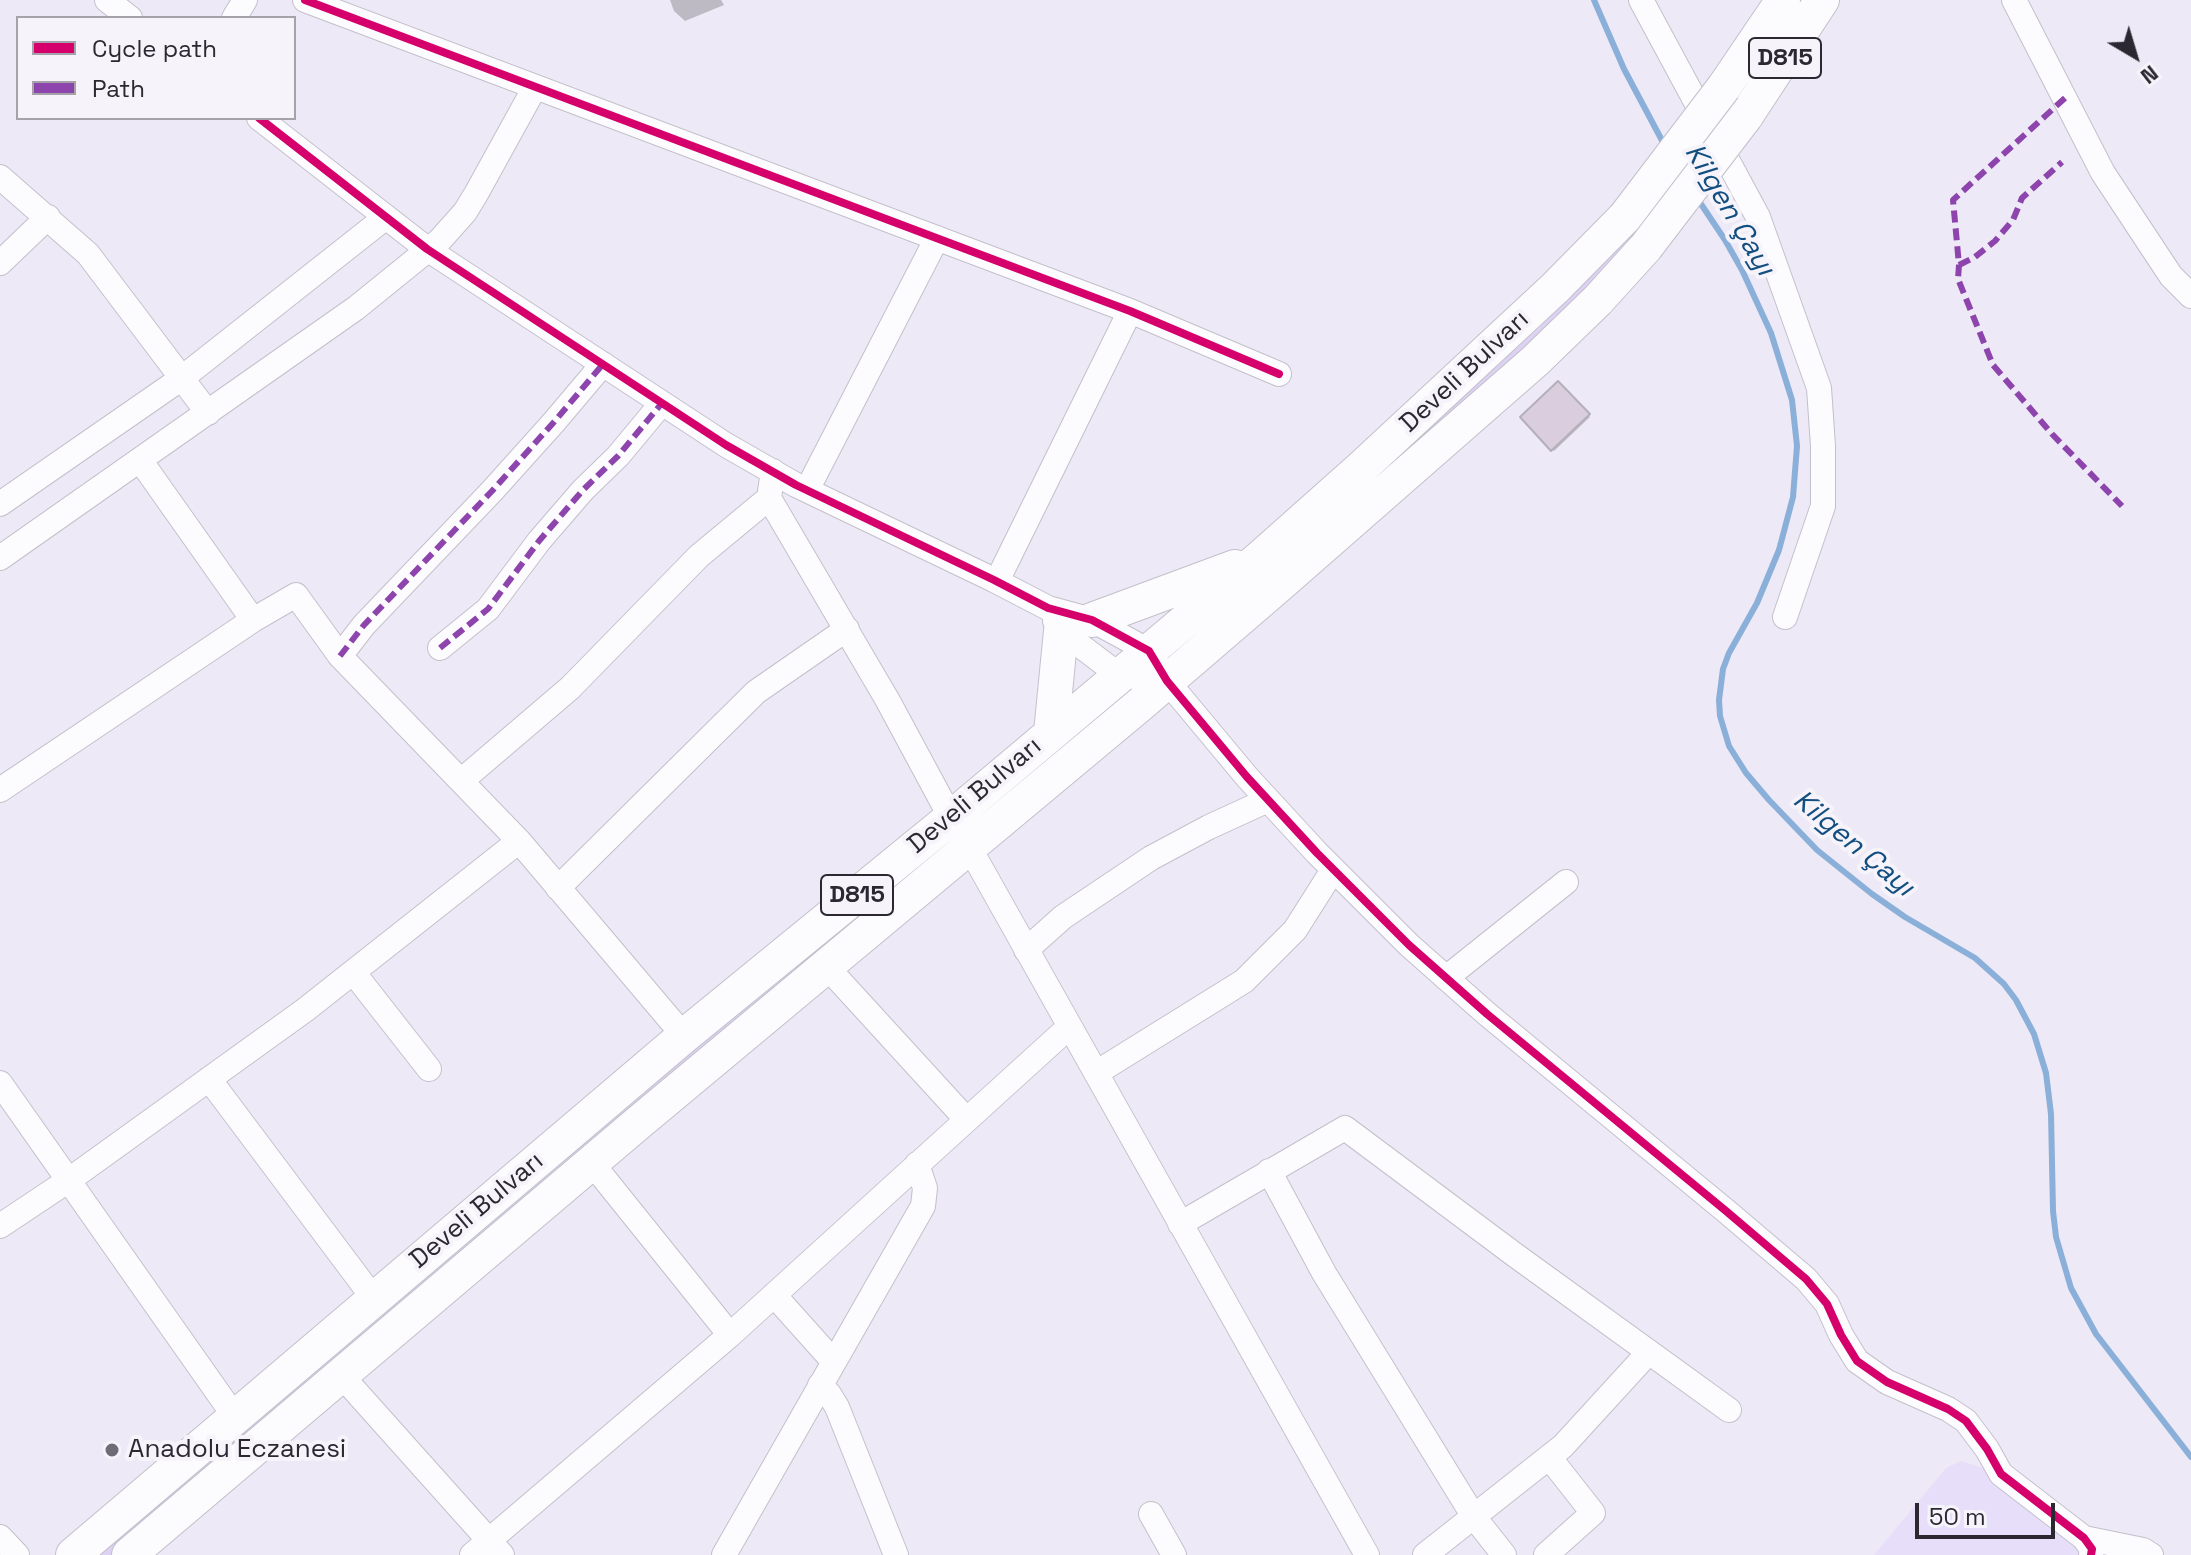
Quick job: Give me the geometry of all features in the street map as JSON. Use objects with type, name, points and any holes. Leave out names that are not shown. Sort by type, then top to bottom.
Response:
[{"type":"highway","name":"Develi Bulvarı","points":[[73,1555],[684,1036],[951,818],[1261,557],[1360,469],[1544,299],[1625,217],[1724,87],[1783,0]]},
{"type":"highway","name":"Develi Bulvarı","points":[[129,1555],[591,1162],[1167,681],[1535,361],[1598,300],[1646,247],[1746,116],[1822,0]]},
{"type":"highway","points":[[1051,733],[1067,620],[1261,557]]},
{"type":"street","points":[[107,0],[127,16]]},
{"type":"street","points":[[305,0],[1130,311],[1279,374]]},
{"type":"street","points":[[1641,0],[1758,217],[1819,388],[1823,506],[1785,617]]},
{"type":"street","points":[[2024,3],[2103,173],[2171,276],[2191,296]]},
{"type":"street","points":[[0,558],[356,308],[451,229],[465,212],[535,87]]},
{"type":"street","points":[[262,120],[427,249],[726,445],[807,490],[994,580],[1067,620],[1149,651],[1167,681],[1268,800],[1333,870],[1446,978],[1806,1279],[1827,1304],[1857,1361],[1887,1382],[1948,1409],[1966,1421],[2001,1474],[2088,1547],[2143,1550],[2151,1555]]},
{"type":"street","points":[[0,177],[88,254],[208,413]]},
{"type":"street","points":[[0,263],[48,217]]},
{"type":"street","points":[[0,504],[182,378],[386,217]]},
{"type":"street","points":[[807,490],[937,238]]},
{"type":"street","points":[[994,580],[1000,575],[1130,311]]},
{"type":"street","points":[[340,656],[364,625],[534,445],[603,364]]},
{"type":"street","points":[[440,648],[488,609],[539,541],[583,490],[618,456],[662,403]]},
{"type":"street","points":[[140,460],[253,620]]},
{"type":"street","points":[[773,471],[769,498],[888,701],[951,818]]},
{"type":"street","points":[[461,781],[570,688],[699,556],[769,498]]},
{"type":"street","points":[[0,790],[253,620],[296,595],[340,656],[519,841],[684,1036]]},
{"type":"street","points":[[1067,620],[1119,675],[1167,681]]},
{"type":"street","points":[[558,888],[756,692],[847,629]]},
{"type":"street","points":[[1026,950],[1063,917],[1151,858],[1268,800]]},
{"type":"street","points":[[0,1226],[305,1010],[519,841]]},
{"type":"street","points":[[969,847],[1367,1555]]},
{"type":"street","points":[[1096,1073],[1244,981],[1295,930],[1333,870]]},
{"type":"street","points":[[1446,978],[1566,882]]},
{"type":"street","points":[[826,966],[966,1119]]},
{"type":"street","points":[[353,972],[429,1069]]},
{"type":"street","points":[[341,1375],[488,1550],[1069,1027]]},
{"type":"street","points":[[209,1079],[374,1299]]},
{"type":"street","points":[[0,1083],[235,1417]]},
{"type":"street","points":[[1180,1224],[1345,1128],[1729,1410]]},
{"type":"street","points":[[591,1162],[730,1335]]},
{"type":"street","points":[[724,1555],[923,1206],[925,1188],[917,1164]]},
{"type":"street","points":[[1269,1171],[1324,1273],[1474,1517],[1504,1555]]},
{"type":"street","points":[[774,1295],[834,1362]]},
{"type":"street","points":[[1425,1555],[1563,1446],[1649,1352]]},
{"type":"street","points":[[820,1385],[837,1407],[896,1555]]},
{"type":"street","points":[[1546,1555],[1593,1513],[1549,1457]]},
{"type":"street","points":[[1151,1514],[1174,1555]]},
{"type":"street","points":[[0,1537],[17,1555]]},
{"type":"shaded area","points":[[1639,223],[1645,230],[1595,287],[1299,546],[1358,487],[1540,327]]},
{"type":"shaded area","points":[[1085,726],[927,860],[919,872],[111,1555],[95,1555],[640,1094]]},
{"type":"shaded area","points":[[1961,1461],[1984,1468],[2079,1545],[2085,1555],[1874,1555],[1946,1468]]},
{"type":"building","points":[[1558,381],[1590,414],[1551,451],[1520,417]]},
{"type":"waterway","name":"Kilgen Çayı","points":[[1594,0],[1624,69],[1666,148]]},
{"type":"waterway","name":"Kilgen Çayı","points":[[1697,198],[1742,270],[1771,333],[1792,400],[1797,446],[1793,497],[1779,550],[1757,603],[1723,669],[1720,716],[1729,746],[1746,773],[1817,850],[1905,917],[1975,958],[2004,984],[2016,1000],[2034,1034],[2046,1073],[2051,1114],[2056,1237],[2071,1288],[2096,1334],[2191,1457]]},
{"type":"marked path","points":[[2065,98],[1953,200],[1958,279],[1993,365],[2052,434],[2122,506]]},
{"type":"marked path","points":[[1959,265],[1995,241],[2013,220],[2022,198],[2062,162]]},
{"type":"marked path","points":[[340,656],[364,625],[492,491],[603,364]]},
{"type":"marked path","points":[[440,648],[488,609],[539,541],[583,490],[618,456],[662,403]]},
{"type":"cycle path","points":[[305,0],[1130,311],[1279,374]]},
{"type":"cycle path","points":[[262,120],[427,249],[726,445],[796,485],[1048,608],[1092,620],[1149,651],[1167,681],[1247,777],[1409,945],[1487,1014],[1806,1279],[1827,1304],[1857,1361],[1887,1382],[1948,1409],[1966,1421],[2001,1474],[2084,1538],[2092,1549],[2091,1555]]},
{"type":"place","name":"Anadolu Eczanesi","points":[[112,1450]]}]
